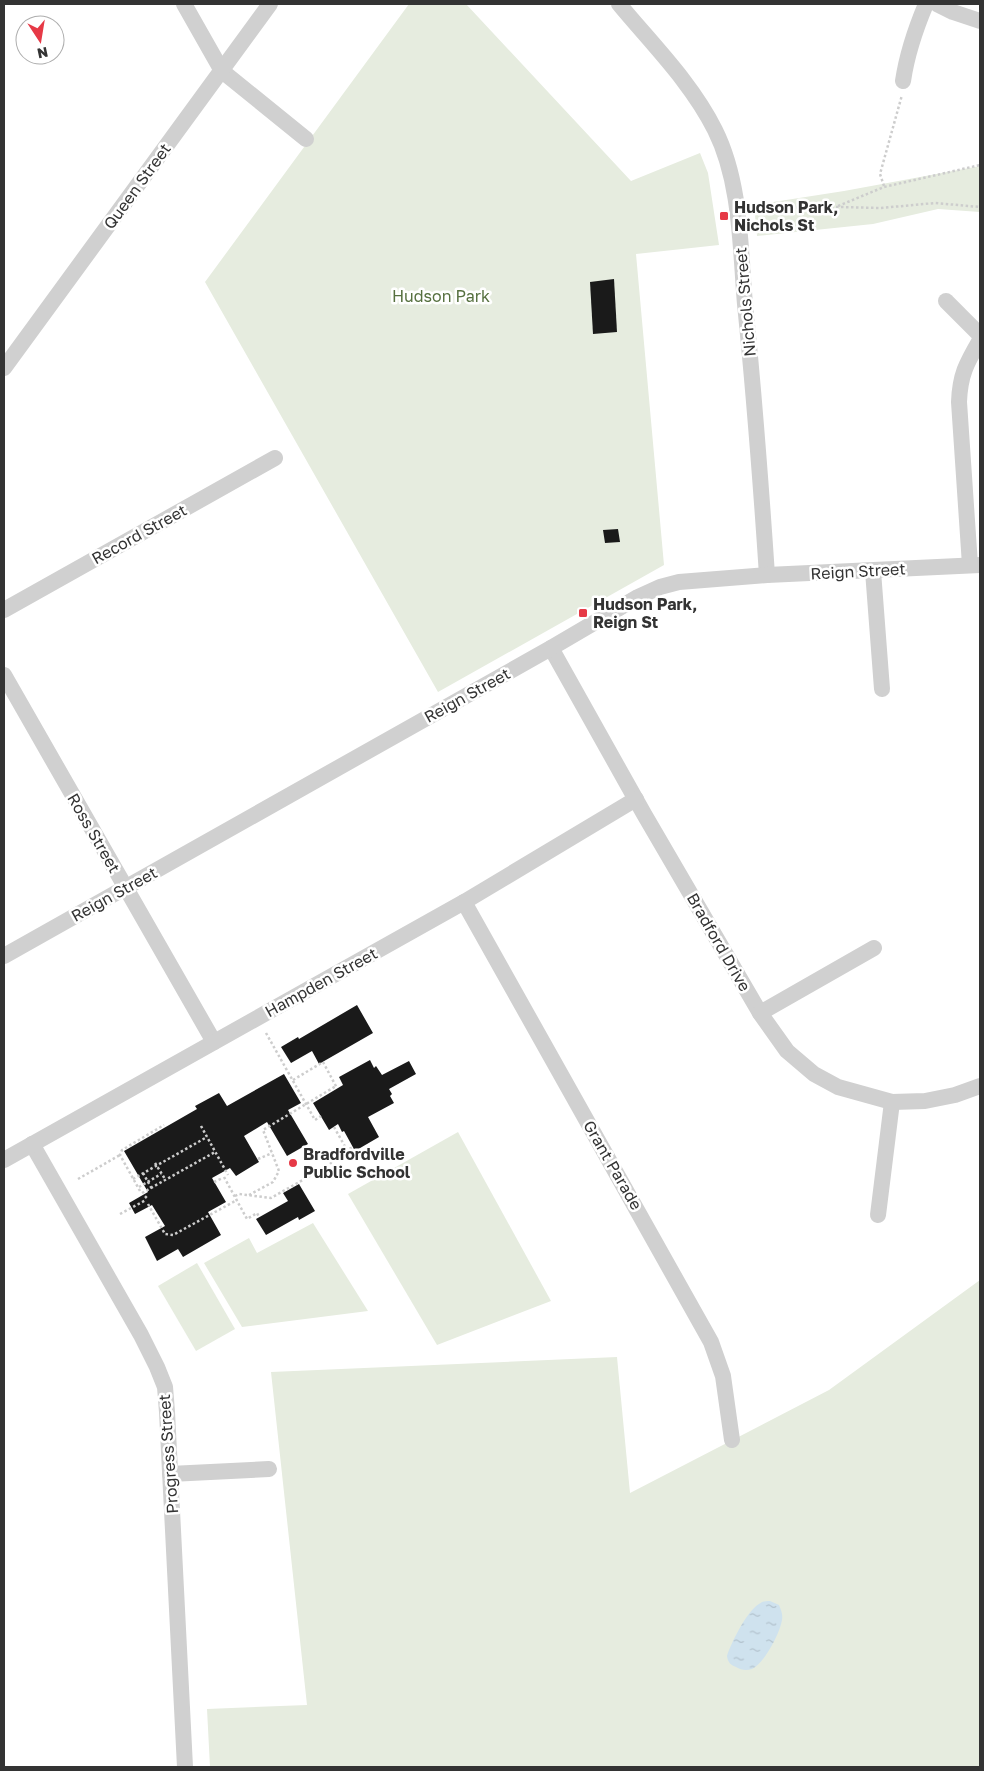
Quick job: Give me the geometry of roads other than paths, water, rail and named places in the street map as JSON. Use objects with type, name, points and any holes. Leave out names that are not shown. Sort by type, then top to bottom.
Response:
[{"type":"street","points":[[184,4],[222,71],[306,139]]},
{"type":"street","name":"Queen Street","points":[[5,362],[270,4]]},
{"type":"street","name":"Nichols Street","points":[[618,4],[677,72],[699,101],[715,131],[726,159],[737,208],[757,426],[767,575]]},
{"type":"street","points":[[903,82],[906,58],[913,34],[926,4]]},
{"type":"street","points":[[937,4],[953,12],[980,21]]},
{"type":"street","points":[[946,301],[980,335]]},
{"type":"street","points":[[975,565],[958,402],[960,382],[968,360],[980,340]]},
{"type":"street","name":"Record Street","points":[[4,610],[275,458]]},
{"type":"street","name":"Reign Street","points":[[4,956],[551,648],[638,597],[660,587],[679,582],[767,575],[975,565]]},
{"type":"street","points":[[873,571],[882,688]]},
{"type":"street","name":"Bradford Drive","points":[[551,648],[760,1013],[787,1051],[814,1074],[838,1088],[892,1102],[925,1101],[955,1095],[980,1086]]},
{"type":"street","name":"Ross Street","points":[[4,675],[214,1042]]},
{"type":"street","name":"Hampden Street","points":[[4,1160],[464,902],[636,799]]},
{"type":"street","name":"Grant Parade","points":[[464,902],[711,1342],[723,1376],[732,1440]]},
{"type":"street","points":[[760,1013],[874,948]]},
{"type":"street","points":[[878,1215],[892,1102]]},
{"type":"street","name":"Progress Street","points":[[32,1144],[157,1367],[165,1387],[185,1767]]},
{"type":"street","points":[[170,1474],[269,1470]]},
{"type":"water","points":[[770,1601],[779,1605],[782,1612],[781,1626],[775,1640],[757,1666],[748,1670],[740,1669],[729,1662],[727,1656],[732,1643],[754,1608],[761,1602]]},
{"type":"place","name":"Hudson Park, Nichols St","points":[[724,216]]},
{"type":"place","name":"Hudson Park, Reign St","points":[[583,613]]},
{"type":"place","name":"Bradfordville Public School","points":[[293,1163]]},
{"type":"park label","name":"Hudson Park","points":[[441,296]]}]
